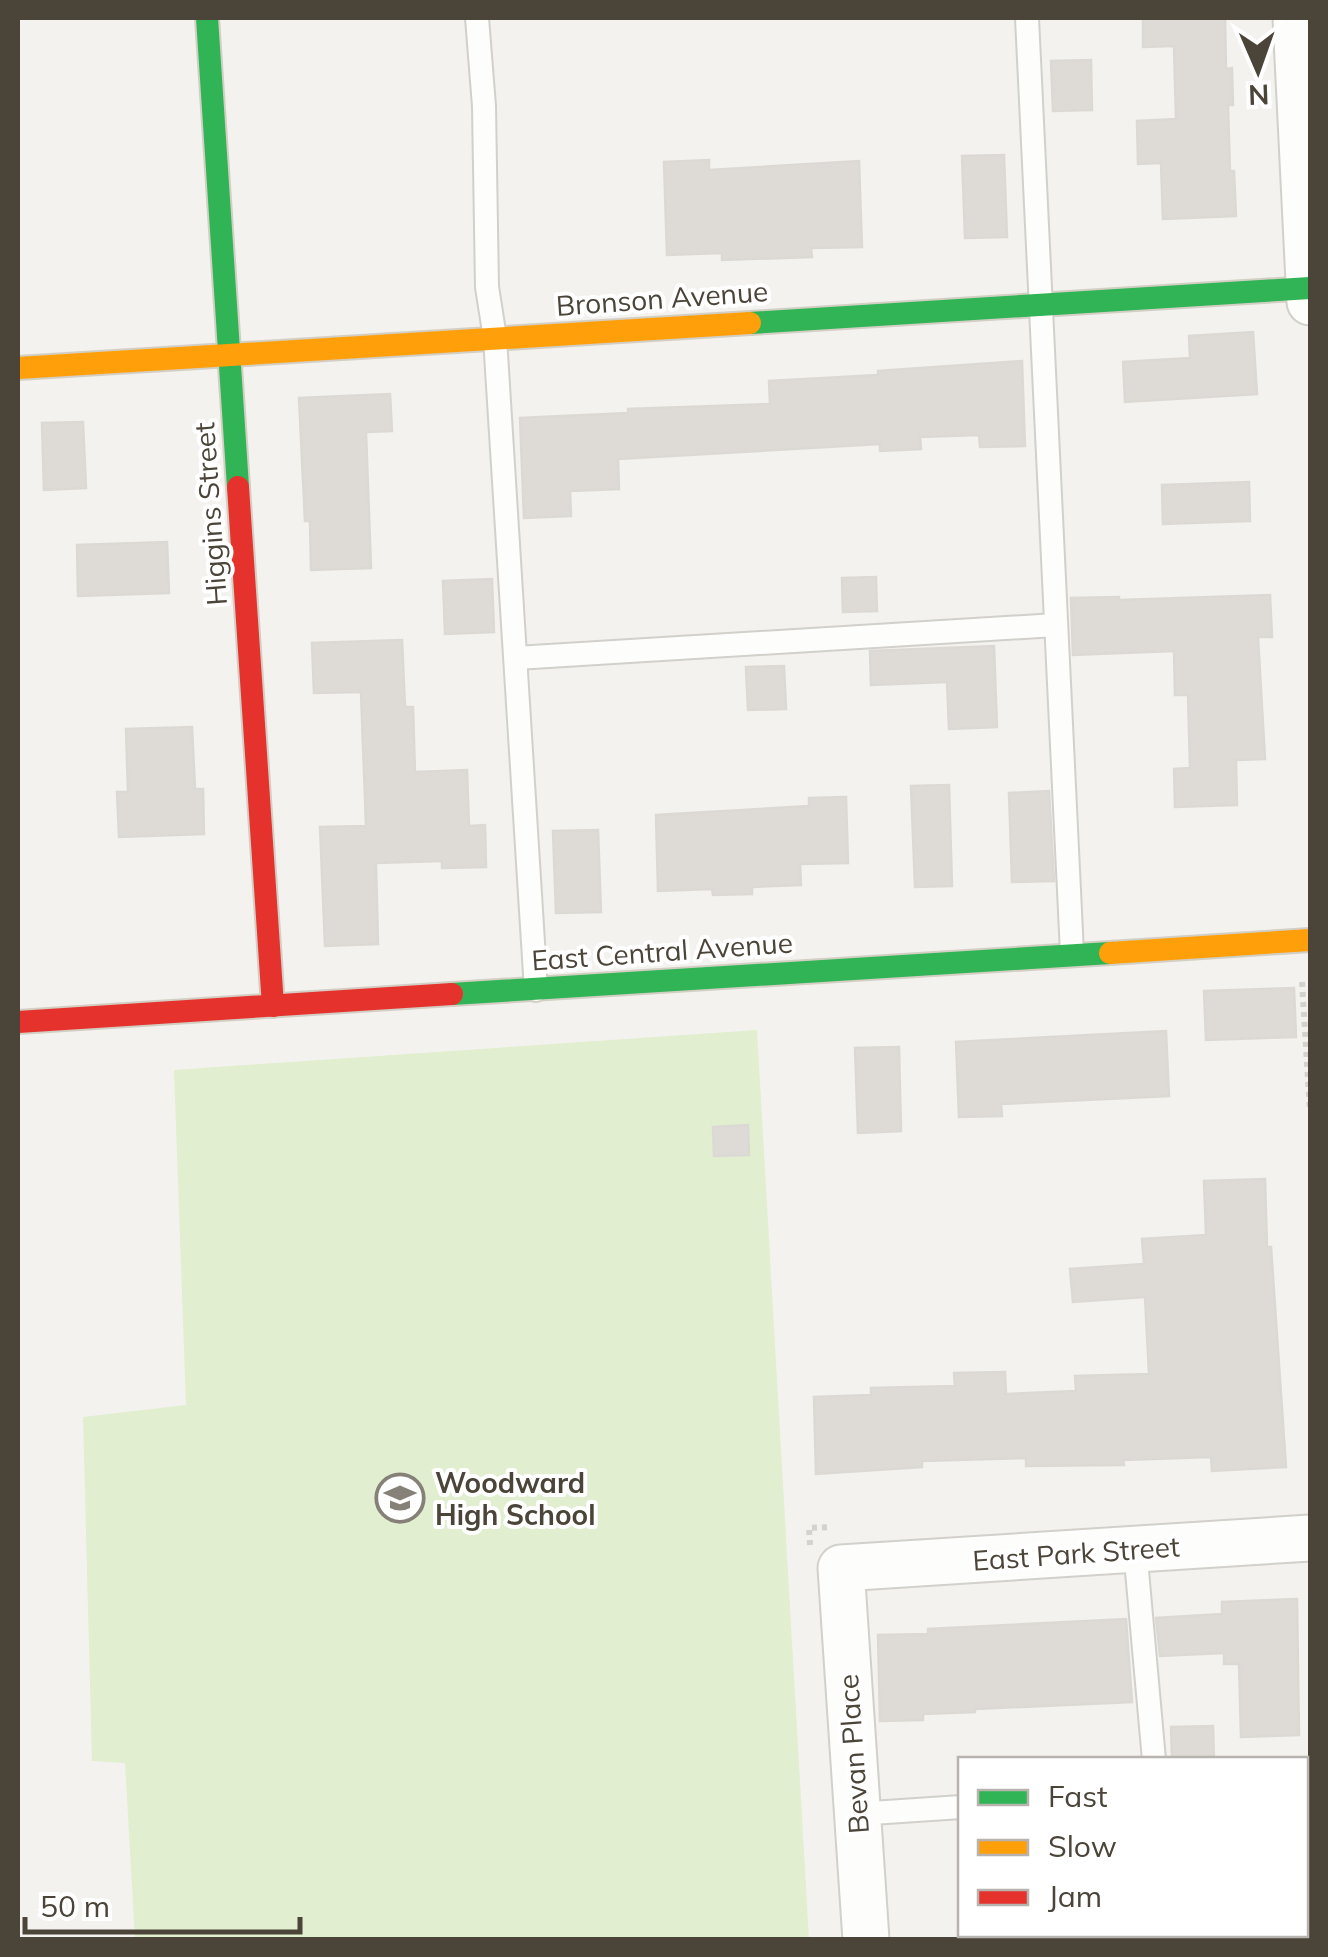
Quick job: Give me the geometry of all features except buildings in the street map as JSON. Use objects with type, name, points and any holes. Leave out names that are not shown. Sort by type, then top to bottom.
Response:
[{"type":"street","name":"Higgins Street","points":[[207,18],[273,1006]]},
{"type":"street","points":[[1296,18],[1310,302]]},
{"type":"street","name":"Bronson Avenue","points":[[18,368],[1310,288]]},
{"type":"street","name":"East Central Avenue","points":[[18,1022],[1310,940]]},
{"type":"street","name":"East Park Street","points":[[833,1547],[1135,1549],[1310,1538]]},
{"type":"street","name":"Bevan Place","points":[[833,1547],[866,1940]]},
{"type":"lane","points":[[477,18],[484,106],[487,287],[495,338],[536,990]]},
{"type":"lane","points":[[1026,18],[1072,953]]},
{"type":"lane","points":[[516,658],[1056,625]]},
{"type":"lane","points":[[1135,1549],[1154,1757]]},
{"type":"lane","points":[[856,1814],[958,1806]]},
{"type":"path","points":[[1310,980],[1302,980],[1310,1112]]},
{"type":"green space","name":"Woodward High School","points":[[757,1030],[809,1939],[135,1939],[125,1763],[92,1761],[83,1417],[186,1405],[174,1070]]},
{"type":"traffic: fast","points":[[207,18],[238,487]]},
{"type":"traffic: fast","points":[[750,323],[1310,288]]},
{"type":"traffic: fast","points":[[452,994],[1110,953]]},
{"type":"traffic: slow","points":[[18,368],[750,323]]},
{"type":"traffic: slow","points":[[1110,953],[1310,940]]},
{"type":"traffic: jam","points":[[238,487],[273,1006]]},
{"type":"traffic: jam","points":[[18,1022],[452,994]]},
{"type":"place","name":"Woodward High School","points":[[400,1498]]}]
